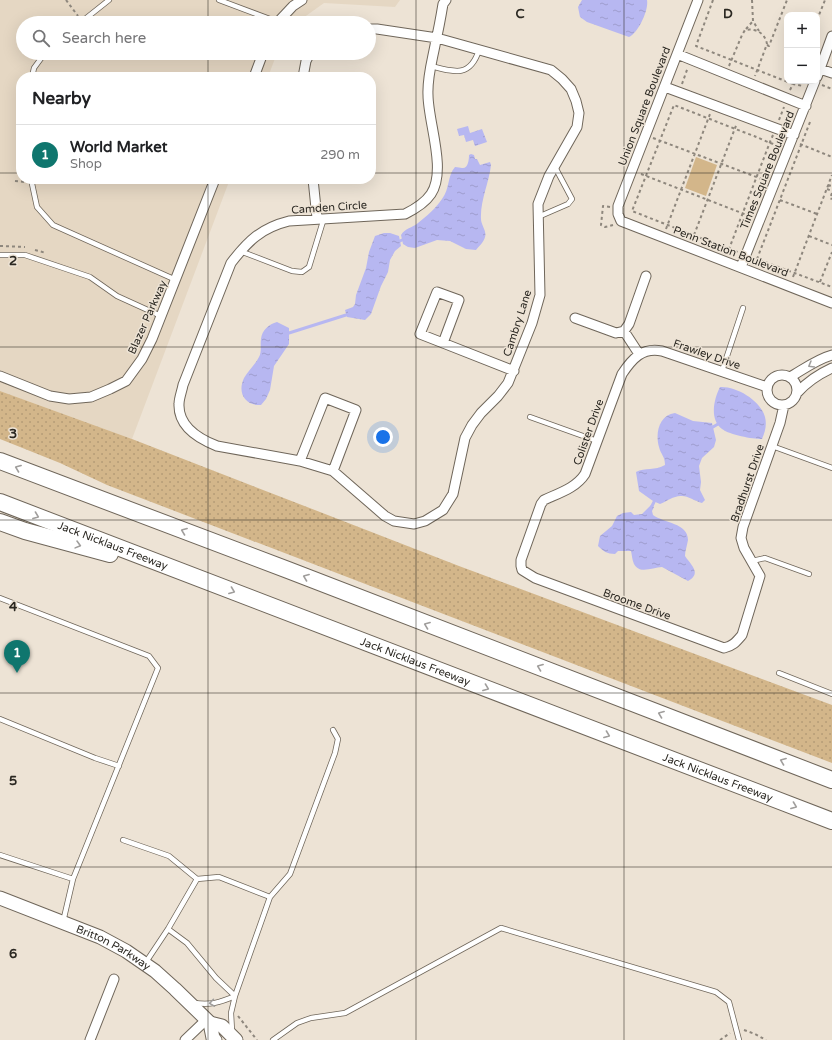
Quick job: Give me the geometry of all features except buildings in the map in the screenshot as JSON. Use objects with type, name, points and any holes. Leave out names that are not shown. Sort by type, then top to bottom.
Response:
[{"type":"highway","points":[[0,461],[288,570],[832,780]]},
{"type":"highway","name":"Jack Nicklaus Freeway","points":[[0,502],[832,821]]},
{"type":"highway","points":[[0,522],[25,531],[196,577]]},
{"type":"main road","name":"Britton Parkway","points":[[0,898],[100,937],[145,964],[189,1002],[208,1022],[215,1040]]},
{"type":"main road","name":"Britton Parkway","points":[[208,1022],[222,1026],[234,1038]]},
{"type":"street","points":[[284,16],[293,6],[302,0]]},
{"type":"street","name":"Camden Circle","points":[[300,461],[218,446],[204,441],[192,433],[182,419],[178,403],[231,263],[253,237],[276,224],[289,221],[405,214],[415,209],[432,194],[436,183],[438,169],[428,95],[430,66],[443,4],[446,0]]},
{"type":"street","name":"Union Square Boulevard","points":[[618,206],[698,0]]},
{"type":"street","name":"Cambry Lane","points":[[300,461],[333,471],[385,516],[394,521],[414,524],[425,522],[443,510],[454,494],[465,438],[481,413],[498,396],[508,383],[532,323],[540,295],[538,204],[549,176],[577,127],[578,113],[576,101],[571,89],[552,70],[437,38],[376,29]]},
{"type":"street","points":[[820,68],[832,36]]},
{"type":"street","points":[[677,54],[806,106]]},
{"type":"street","points":[[256,72],[260,60]]},
{"type":"street","points":[[304,72],[306,60]]},
{"type":"street","points":[[820,73],[832,73]]},
{"type":"street","name":"Times Square Boulevard","points":[[741,268],[814,84]]},
{"type":"street","points":[[665,87],[776,128],[793,138]]},
{"type":"street","name":"Blazer Parkway","points":[[0,376],[50,396],[69,399],[91,396],[126,381],[142,359],[152,339],[213,184]]},
{"type":"street","points":[[314,184],[321,218]]},
{"type":"street","name":"Penn Station Boulevard","points":[[618,206],[618,214],[621,221],[832,303]]},
{"type":"street","points":[[575,318],[616,333],[624,331],[629,324],[646,276]]},
{"type":"street","points":[[443,343],[459,300],[437,292],[420,334],[514,371]]},
{"type":"street","points":[[624,331],[639,354]]},
{"type":"street","name":"Frawley Drive","points":[[639,354],[649,350],[662,351],[767,387]]},
{"type":"street","name":"Colister Drive","points":[[522,570],[520,566],[521,560],[541,504],[544,500],[576,485],[581,481],[585,474],[622,374],[639,354]]},
{"type":"street","points":[[790,377],[812,363],[832,355]]},
{"type":"street","points":[[798,392],[795,381],[786,375],[776,376],[769,382],[767,387],[771,400],[777,404],[784,405],[793,401],[804,385],[832,368]]},
{"type":"street","points":[[300,461],[325,398],[356,410],[333,471]]},
{"type":"street","name":"Bradhurst Drive","points":[[742,635],[760,576],[744,548],[741,538],[743,528],[780,423],[784,405]]},
{"type":"street","name":"Broome Drive","points":[[522,570],[535,578],[724,648],[731,646],[742,635]]},
{"type":"street","points":[[90,1040],[114,979]]},
{"type":"street","points":[[185,1040],[208,1022]]},
{"type":"lane","points":[[89,16],[110,0]]},
{"type":"lane","points":[[219,0],[259,16]]},
{"type":"lane","points":[[430,66],[452,72],[467,69],[476,59],[479,50]]},
{"type":"lane","points":[[33,72],[40,60]]},
{"type":"lane","points":[[538,217],[568,204],[572,199],[555,166]]},
{"type":"lane","points":[[31,184],[37,207],[53,226],[176,280]]},
{"type":"lane","points":[[240,251],[292,271],[302,272],[309,268],[321,218]]},
{"type":"lane","points":[[0,255],[25,254],[90,277],[117,296],[161,316]]},
{"type":"lane","points":[[722,371],[743,308]]},
{"type":"lane","points":[[530,417],[597,441]]},
{"type":"lane","points":[[772,446],[832,468]]},
{"type":"lane","points":[[752,561],[765,558],[809,574]]},
{"type":"lane","points":[[0,598],[149,656],[158,668],[73,879],[63,922]]},
{"type":"lane","points":[[779,673],[832,694]]},
{"type":"lane","points":[[0,719],[118,766]]},
{"type":"lane","points":[[234,1038],[230,1020],[234,996],[270,897],[290,874],[293,867],[335,753],[338,739],[333,730]]},
{"type":"lane","points":[[123,840],[169,856],[197,879],[219,877],[270,897]]},
{"type":"lane","points":[[0,855],[73,879]]},
{"type":"lane","points":[[145,964],[168,929],[197,879]]},
{"type":"lane","points":[[274,1040],[297,1023],[304,1020],[328,1014],[345,1013],[501,928],[716,992],[729,1002],[739,1040]]},
{"type":"lane","points":[[168,929],[187,943],[216,978],[234,996]]},
{"type":"lane","points":[[189,1002],[208,1004],[234,996]]},
{"type":"path","points":[[66,0],[77,16]]},
{"type":"path","points":[[713,0],[696,46],[784,79]]},
{"type":"path","points":[[752,0],[753,21],[766,39],[767,45],[752,85]]},
{"type":"path","points":[[767,45],[769,46],[787,0]]},
{"type":"path","points":[[820,12],[825,0]]},
{"type":"path","points":[[726,75],[740,39],[745,30],[753,21]]},
{"type":"path","points":[[745,30],[750,29],[761,32]]},
{"type":"path","points":[[691,60],[632,211],[729,249],[792,84]]},
{"type":"path","points":[[824,86],[832,89]]},
{"type":"path","points":[[674,105],[778,145],[793,138],[801,145],[832,157]]},
{"type":"path","points":[[663,238],[714,105]]},
{"type":"path","points":[[690,247],[740,115]]},
{"type":"path","points":[[813,115],[757,259],[832,287]]},
{"type":"path","points":[[646,135],[775,184]]},
{"type":"path","points":[[632,170],[760,220]]},
{"type":"path","points":[[789,286],[832,175]]},
{"type":"path","points":[[828,185],[832,186]]},
{"type":"path","points":[[827,189],[832,192],[830,198],[832,199]]},
{"type":"path","points":[[770,196],[817,214]]},
{"type":"path","points":[[612,225],[605,227],[601,225],[603,206],[613,208],[618,206]]},
{"type":"path","points":[[809,236],[832,245]]},
{"type":"path","points":[[820,283],[832,252]]},
{"type":"path","points":[[232,1007],[257,1040]]},
{"type":"shaded area","points":[[0,0],[400,0],[395,7],[324,3],[306,16],[16,16],[16,60],[274,60],[270,72],[16,72],[16,184],[228,184],[132,439],[0,391]]},
{"type":"shaded area","points":[[696,157],[717,165],[706,196],[685,188]]},
{"type":"shaded area","points":[[0,391],[132,439],[459,566],[832,705],[832,763],[107,485],[60,463],[0,439]]},
{"type":"water","points":[[582,0],[647,0],[647,4],[645,15],[639,26],[629,37],[587,22],[580,17],[578,7]]},
{"type":"water","points":[[468,126],[470,133],[482,129],[487,142],[475,146],[473,140],[466,142],[464,135],[459,136],[457,129]]},
{"type":"water","points":[[469,155],[474,155],[475,159],[477,159],[480,165],[490,162],[491,165],[481,212],[481,221],[485,230],[483,242],[476,250],[466,249],[450,241],[437,240],[415,248],[408,247],[403,244],[401,235],[407,229],[428,215],[437,206],[445,195],[452,171],[455,167],[466,167]]},
{"type":"water","points":[[384,233],[399,236],[401,246],[395,251],[390,260],[388,272],[381,286],[371,314],[365,320],[347,317],[345,310],[353,307],[355,304],[356,295],[366,268],[369,252],[375,236]]},
{"type":"water","points":[[277,322],[289,328],[289,344],[274,366],[270,390],[266,399],[261,405],[255,405],[244,398],[241,389],[242,384],[244,378],[256,363],[260,355],[261,339],[264,330],[271,324]]},
{"type":"water","points":[[720,387],[727,387],[741,392],[759,405],[766,420],[762,439],[736,435],[722,429],[718,425],[715,420],[714,409],[716,397]]},
{"type":"water","points":[[675,413],[693,421],[712,423],[716,440],[714,447],[702,458],[699,466],[701,482],[700,490],[705,500],[702,503],[684,496],[679,496],[660,504],[639,491],[636,472],[658,468],[665,465],[658,442],[658,431],[665,417]]},
{"type":"water","points":[[651,505],[654,507],[652,511],[653,515],[675,524],[687,534],[688,540],[685,556],[695,572],[692,578],[688,581],[662,567],[647,570],[640,569],[634,564],[631,551],[618,551],[615,554],[612,554],[605,552],[598,546],[600,536],[612,526],[617,516],[623,513],[631,512],[634,515],[642,514]]},
{"type":"waterway","points":[[289,333],[346,315]]},
{"type":"waterway","points":[[713,427],[718,424]]},
{"type":"waterway","points":[[652,506],[654,502]]},
{"type":"place","name":"World Market","points":[[17,673]]}]
